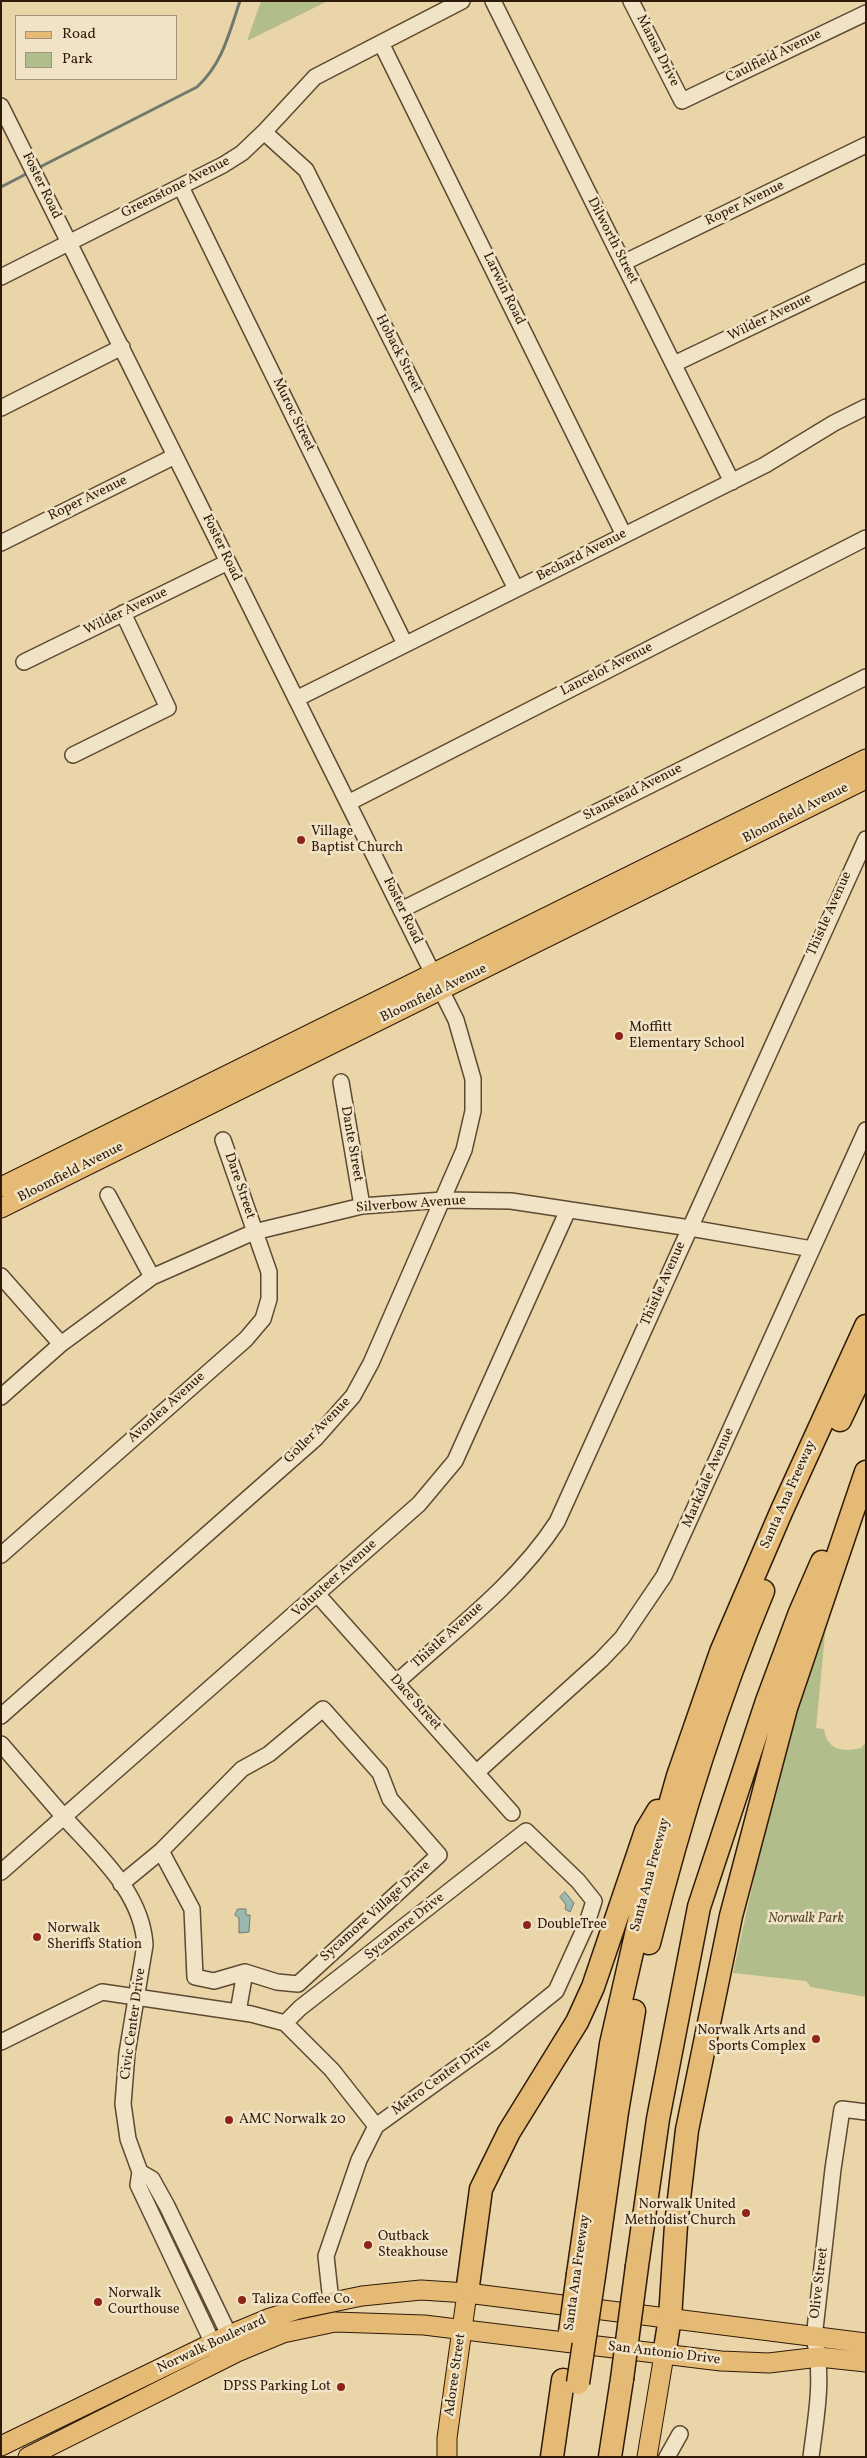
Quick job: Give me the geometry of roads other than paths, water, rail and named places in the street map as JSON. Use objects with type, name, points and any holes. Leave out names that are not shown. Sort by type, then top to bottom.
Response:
[{"type":"highway","name":"Santa Ana Freeway","points":[[552,2457],[571,2382],[586,2275],[611,2044],[648,1882],[678,1776],[721,1652],[782,1510],[866,1326]]},
{"type":"highway","points":[[586,2275],[641,1975],[681,1819],[724,1689],[758,1605],[866,1365]]},
{"type":"highway","points":[[610,2457],[658,2120],[700,1907],[767,1701],[796,1624],[866,1462]]},
{"type":"highway","points":[[664,2355],[670,2318],[676,2226],[687,2130],[731,1916],[786,1708],[866,1472]]},
{"type":"highway","points":[[467,2292],[481,2189],[510,2132],[577,2022],[593,1986],[646,1831],[678,1776]]},
{"type":"highway","points":[[568,2457],[571,2382]]},
{"type":"main road","name":"Bloomfield Avenue","points":[[330,1035],[442,991],[542,931],[866,759]]},
{"type":"main road","name":"Bloomfield Avenue","points":[[1,1208],[206,1097],[330,1035],[433,974],[542,931],[866,779]]},
{"type":"main road","name":"Bloomfield Avenue","points":[[1,1187],[206,1097]]},
{"type":"main road","name":"Norwalk Boulevard","points":[[1,2446],[227,2343],[270,2318],[331,2302],[421,2290],[467,2292]]},
{"type":"main road","points":[[467,2292],[814,2338],[866,2343]]},
{"type":"main road","name":"Adoree Street","points":[[447,2457],[447,2438],[467,2292]]},
{"type":"main road","name":"Norwalk Boulevard","points":[[227,2343],[335,2322],[394,2323],[462,2329]]},
{"type":"main road","name":"San Antonio Drive","points":[[462,2329],[721,2361],[769,2363],[819,2357],[866,2362]]},
{"type":"main road","name":"Norwalk Boulevard","points":[[28,2457],[219,2360],[227,2343]]},
{"type":"main road","points":[[647,2457],[664,2355]]},
{"type":"street","name":"Greenstone Avenue","points":[[1,277],[223,166],[242,153],[264,132],[315,77],[462,1]]},
{"type":"street","name":"Dilworth Street","points":[[493,1],[732,482]]},
{"type":"street","name":"Mansa Drive","points":[[631,1],[682,101]]},
{"type":"street","name":"Caulfield Avenue","points":[[682,101],[866,13]]},
{"type":"street","name":"Larwin Road","points":[[381,43],[624,535]]},
{"type":"street","name":"Foster Road","points":[[1,106],[442,991]]},
{"type":"street","name":"Hoback Street","points":[[264,132],[306,170],[516,589]]},
{"type":"street","name":"Roper Avenue","points":[[623,263],[866,145]]},
{"type":"street","name":"Muroc Street","points":[[181,186],[405,644]]},
{"type":"street","name":"Wilder Avenue","points":[[674,364],[866,272]]},
{"type":"street","points":[[1,408],[122,348]]},
{"type":"street","name":"Bechard Avenue","points":[[296,699],[732,482],[765,465],[834,422],[866,407]]},
{"type":"street","name":"Roper Avenue","points":[[1,543],[175,456]]},
{"type":"street","name":"Lancelot Avenue","points":[[348,803],[866,538]]},
{"type":"street","name":"Wilder Avenue","points":[[24,662],[228,562]]},
{"type":"street","points":[[73,755],[168,708],[123,613]]},
{"type":"street","name":"Stanstead Avenue","points":[[401,910],[866,677]]},
{"type":"street","name":"Thistle Avenue","points":[[397,1682],[509,1582],[552,1528],[866,839]]},
{"type":"street","name":"Goller Avenue","points":[[1,1716],[315,1439],[353,1396],[371,1363],[443,1200],[464,1150],[473,1111],[473,1079],[456,1020],[442,991]]},
{"type":"street","name":"Dante Street","points":[[341,1082],[362,1206]]},
{"type":"street","name":"Markdale Avenue","points":[[477,1772],[601,1660],[622,1638],[664,1576],[866,1130]]},
{"type":"street","name":"Dare Street","points":[[223,1140],[254,1232]]},
{"type":"street","points":[[108,1195],[152,1277]]},
{"type":"street","name":"Silverbow Avenue","points":[[1,1397],[62,1344],[152,1277],[254,1232],[362,1206],[443,1200],[511,1201],[690,1228],[812,1249]]},
{"type":"street","name":"Volunteer Avenue","points":[[1,1872],[419,1504],[455,1461],[568,1210]]},
{"type":"street","name":"Avonlea Avenue","points":[[1,1555],[246,1339],[263,1319],[269,1299],[269,1272],[254,1232]]},
{"type":"street","points":[[1,1276],[62,1344]]},
{"type":"street","name":"Dace Street","points":[[317,1594],[512,1813]]},
{"type":"street","name":"Sycamore Village Drive","points":[[121,1884],[161,1851],[242,1769],[269,1754],[323,1709],[380,1773],[390,1799],[439,1855],[298,1984],[277,1982],[245,1972]]},
{"type":"street","name":"Civic Center Drive","points":[[1,1744],[121,1884],[137,1910],[144,1929],[144,1949],[138,1997],[127,2053],[123,2104],[128,2139],[140,2172],[152,2179],[159,2193],[227,2343]]},
{"type":"street","name":"Metro Center Drive","points":[[331,2302],[326,2256],[359,2160],[376,2126],[494,2041],[556,1991],[587,1923],[594,1901],[578,1881],[526,1831]]},
{"type":"street","name":"Sycamore Drive","points":[[285,2023],[300,2008],[526,1831]]},
{"type":"street","points":[[161,1851],[192,1909],[195,1977],[214,1981],[245,1972],[238,2012]]},
{"type":"street","points":[[1,2042],[98,1993],[238,2012],[285,2023],[332,2070],[376,2126]]},
{"type":"street","name":"Olive Street","points":[[812,2457],[818,2400],[819,2357],[814,2338],[833,2169],[842,2109],[866,2112]]},
{"type":"street","points":[[667,2457],[680,2434]]},
{"type":"water","points":[[565,1892],[574,1903],[570,1912],[565,1909],[566,1905],[560,1897]]},
{"type":"water","points":[[238,1909],[246,1909],[246,1915],[250,1915],[249,1932],[239,1933],[239,1918],[235,1915]]},
{"type":"waterway","points":[[38,168],[197,87],[206,78],[219,58],[240,1]]},
{"type":"waterway","points":[[1,187],[30,172]]},
{"type":"place","name":"Village Baptist Church","points":[[301,840]]},
{"type":"place","name":"Moffitt Elementary School","points":[[619,1036]]},
{"type":"place","name":"DoubleTree","points":[[527,1925]]},
{"type":"place","name":"Norwalk Sheriffs Station","points":[[37,1937]]},
{"type":"place","name":"Norwalk Arts and Sports Complex","points":[[816,2039]]},
{"type":"place","name":"AMC Norwalk 20","points":[[229,2120]]},
{"type":"place","name":"Norwalk United Methodist Church","points":[[746,2213]]},
{"type":"place","name":"Outback Steakhouse","points":[[368,2245]]},
{"type":"place","name":"Taliza Coffee Co.","points":[[242,2300]]},
{"type":"place","name":"Norwalk Courthouse","points":[[98,2302]]},
{"type":"place","name":"DPSS Parking Lot","points":[[341,2387]]},
{"type":"park label","name":"Norwalk Park","points":[[806,1919]]}]
